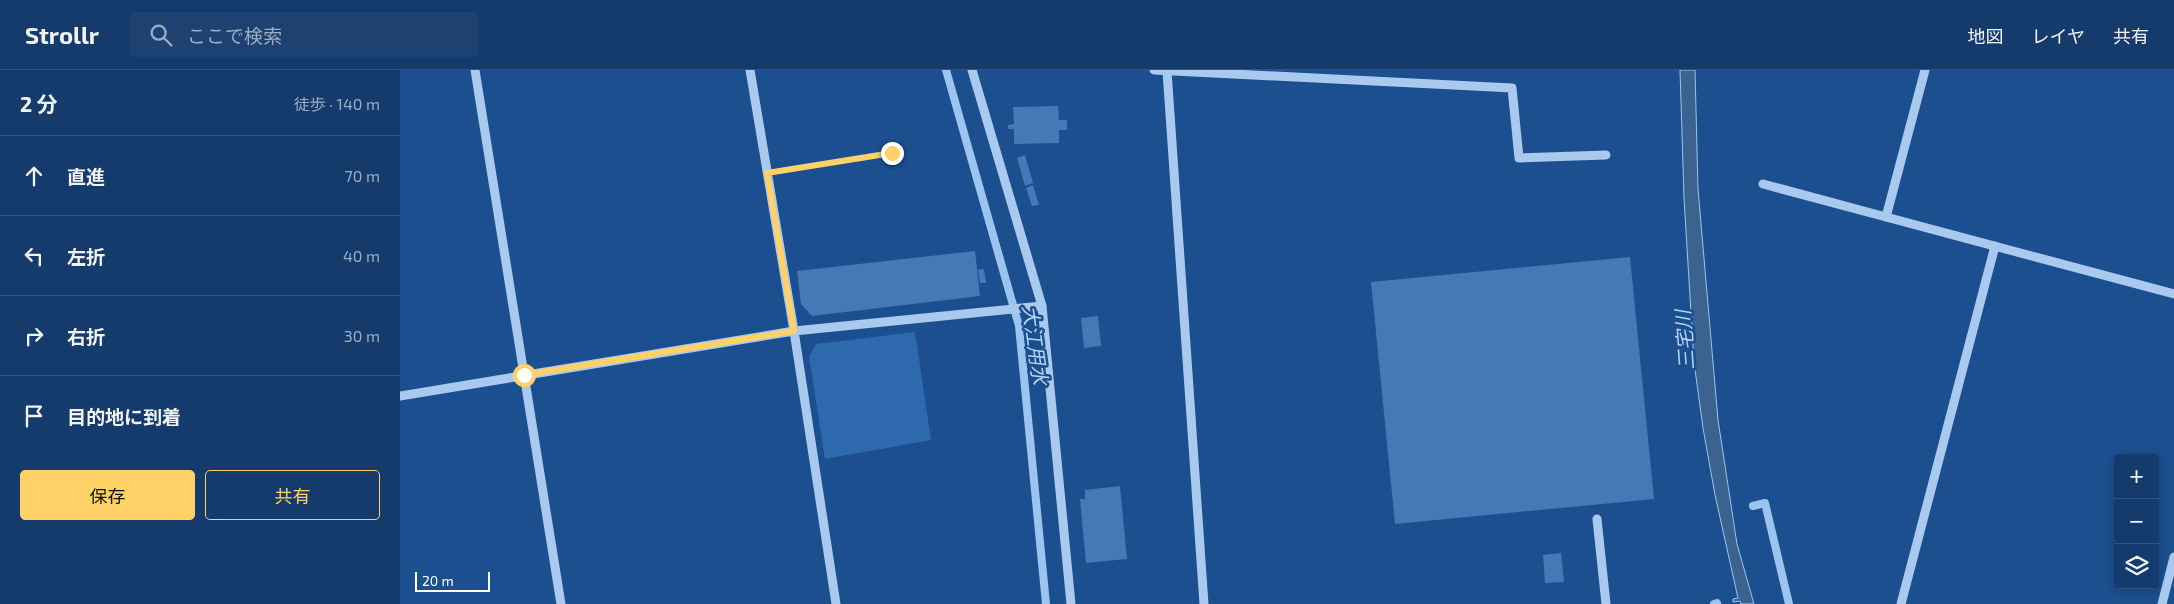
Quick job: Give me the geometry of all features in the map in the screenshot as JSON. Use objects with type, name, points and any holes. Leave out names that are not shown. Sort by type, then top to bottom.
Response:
[{"type":"street","points":[[475,70],[561,604]]},
{"type":"street","points":[[750,70],[794,331],[836,604]]},
{"type":"street","points":[[972,70],[1042,306],[1071,604]]},
{"type":"street","points":[[1154,70],[1512,88],[1519,158],[1606,155]]},
{"type":"street","points":[[1886,217],[1925,70]]},
{"type":"street","points":[[1167,71],[1204,604]]},
{"type":"street","points":[[1763,184],[2174,294]]},
{"type":"street","points":[[1902,604],[1995,246]]},
{"type":"street","points":[[400,396],[794,331],[1042,306]]},
{"type":"street","points":[[1597,519],[1606,604]]},
{"type":"street","points":[[2162,604],[2174,557]]},
{"type":"path","points":[[767,173],[892,153]]},
{"type":"shaded area","points":[[1680,70],[1695,70],[1698,189],[1718,420],[1737,544],[1754,604],[1741,604],[1740,601],[1733,602],[1733,599],[1738,598],[1715,495],[1703,428],[1694,362],[1684,198]]},
{"type":"shaded area","points":[[915,332],[931,440],[825,459],[809,357],[816,344]]},
{"type":"building","points":[[1058,106],[1059,120],[1067,120],[1067,130],[1059,130],[1059,143],[1014,144],[1014,129],[1008,129],[1008,125],[1014,124],[1013,107]]},
{"type":"building","points":[[1025,155],[1033,183],[1025,186],[1017,158]]},
{"type":"building","points":[[1033,185],[1039,205],[1032,206],[1026,188]]},
{"type":"building","points":[[975,251],[980,296],[812,316],[801,304],[797,271]]},
{"type":"building","points":[[1630,257],[1654,499],[1395,524],[1371,282]]},
{"type":"building","points":[[984,269],[986,283],[980,283],[978,270]]},
{"type":"building","points":[[1098,316],[1101,346],[1084,348],[1081,318]]},
{"type":"building","points":[[1120,486],[1127,559],[1086,563],[1080,499],[1085,499],[1085,490]]},
{"type":"building","points":[[1561,553],[1564,582],[1545,583],[1543,555]]},
{"type":"waterway","name":"大江用水","points":[[946,70],[1019,326],[1046,604]]},
{"type":"waterway","points":[[1753,506],[1765,503],[1789,604]]},
{"type":"route","points":[[524,375],[794,331],[767,173],[892,153]]},
{"type":"water label","name":"三宅川","points":[[1685,340]]}]
